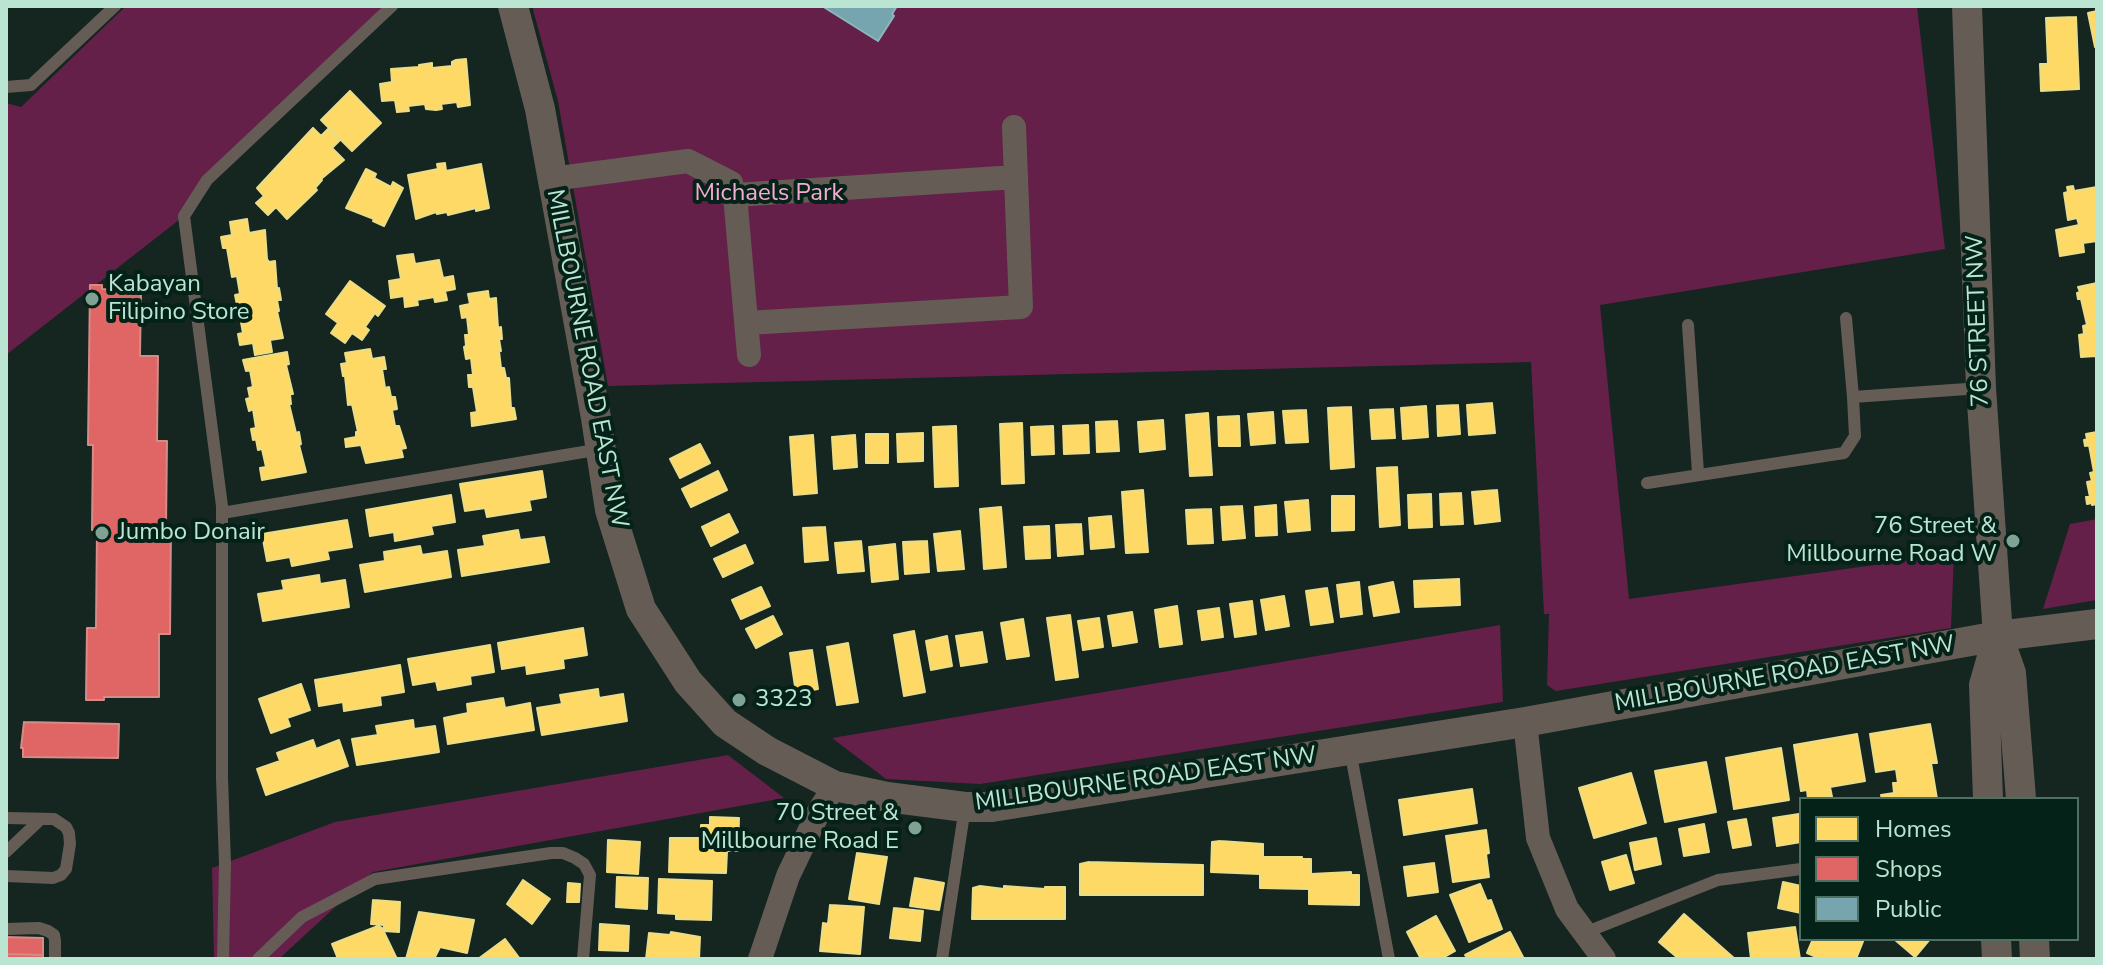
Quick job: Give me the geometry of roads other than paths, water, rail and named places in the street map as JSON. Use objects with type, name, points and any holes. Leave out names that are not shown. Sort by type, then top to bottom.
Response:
[{"type":"street","name":"MILLBOURNE ROAD EAST NW","points":[[513,6],[540,109],[610,510],[641,609],[688,682],[725,723],[767,751],[835,786],[887,797],[965,807],[992,807],[1525,722],[1998,636],[2097,624]]},
{"type":"street","name":"76 STREET NW","points":[[1967,6],[1981,388],[1998,636],[2011,673],[2021,797]]},
{"type":"street","points":[[747,323],[1021,307],[1014,127]]},
{"type":"street","points":[[552,179],[688,161],[731,183],[735,195],[749,355]]},
{"type":"street","points":[[735,195],[1016,177]]},
{"type":"street","name":"76 STREET NW","points":[[1988,797],[1984,685],[1998,636]]},
{"type":"street","points":[[1525,722],[1538,838],[1567,909],[1604,959]]},
{"type":"street","points":[[760,959],[788,876],[820,809],[835,786]]},
{"type":"lane","points":[[6,87],[31,85],[115,6]]},
{"type":"lane","points":[[223,959],[222,513],[184,216],[207,180],[392,6]]},
{"type":"lane","points":[[1647,483],[1844,453],[1855,436],[1846,318]]},
{"type":"lane","points":[[1688,325],[1698,473]]},
{"type":"lane","points":[[1853,397],[1981,388]]},
{"type":"lane","points":[[222,513],[601,449]]},
{"type":"lane","points":[[1350,749],[1389,959]]},
{"type":"lane","points":[[942,959],[965,807]]},
{"type":"lane","points":[[6,818],[54,819],[62,822],[69,833],[66,869],[61,875],[53,878],[6,876]]},
{"type":"lane","points":[[6,852],[41,819]]},
{"type":"lane","points":[[258,959],[302,917],[375,879],[563,853],[584,864],[590,875],[583,959]]},
{"type":"lane","points":[[1584,933],[1718,880],[1799,869]]},
{"type":"lane","points":[[6,929],[39,928],[54,935],[55,959]]},
{"type":"place","name":"Kabayan Filipino Store","points":[[92,299]]},
{"type":"place","name":"Jumbo Donair","points":[[102,533]]},
{"type":"place","name":"76 Street & Millbourne Road W","points":[[2013,541]]},
{"type":"place","name":"3323","points":[[739,700]]},
{"type":"place","name":"70 Street & Millbourne Road E","points":[[915,828]]},
{"type":"park label","name":"Michaels Park","points":[[769,194]]}]
